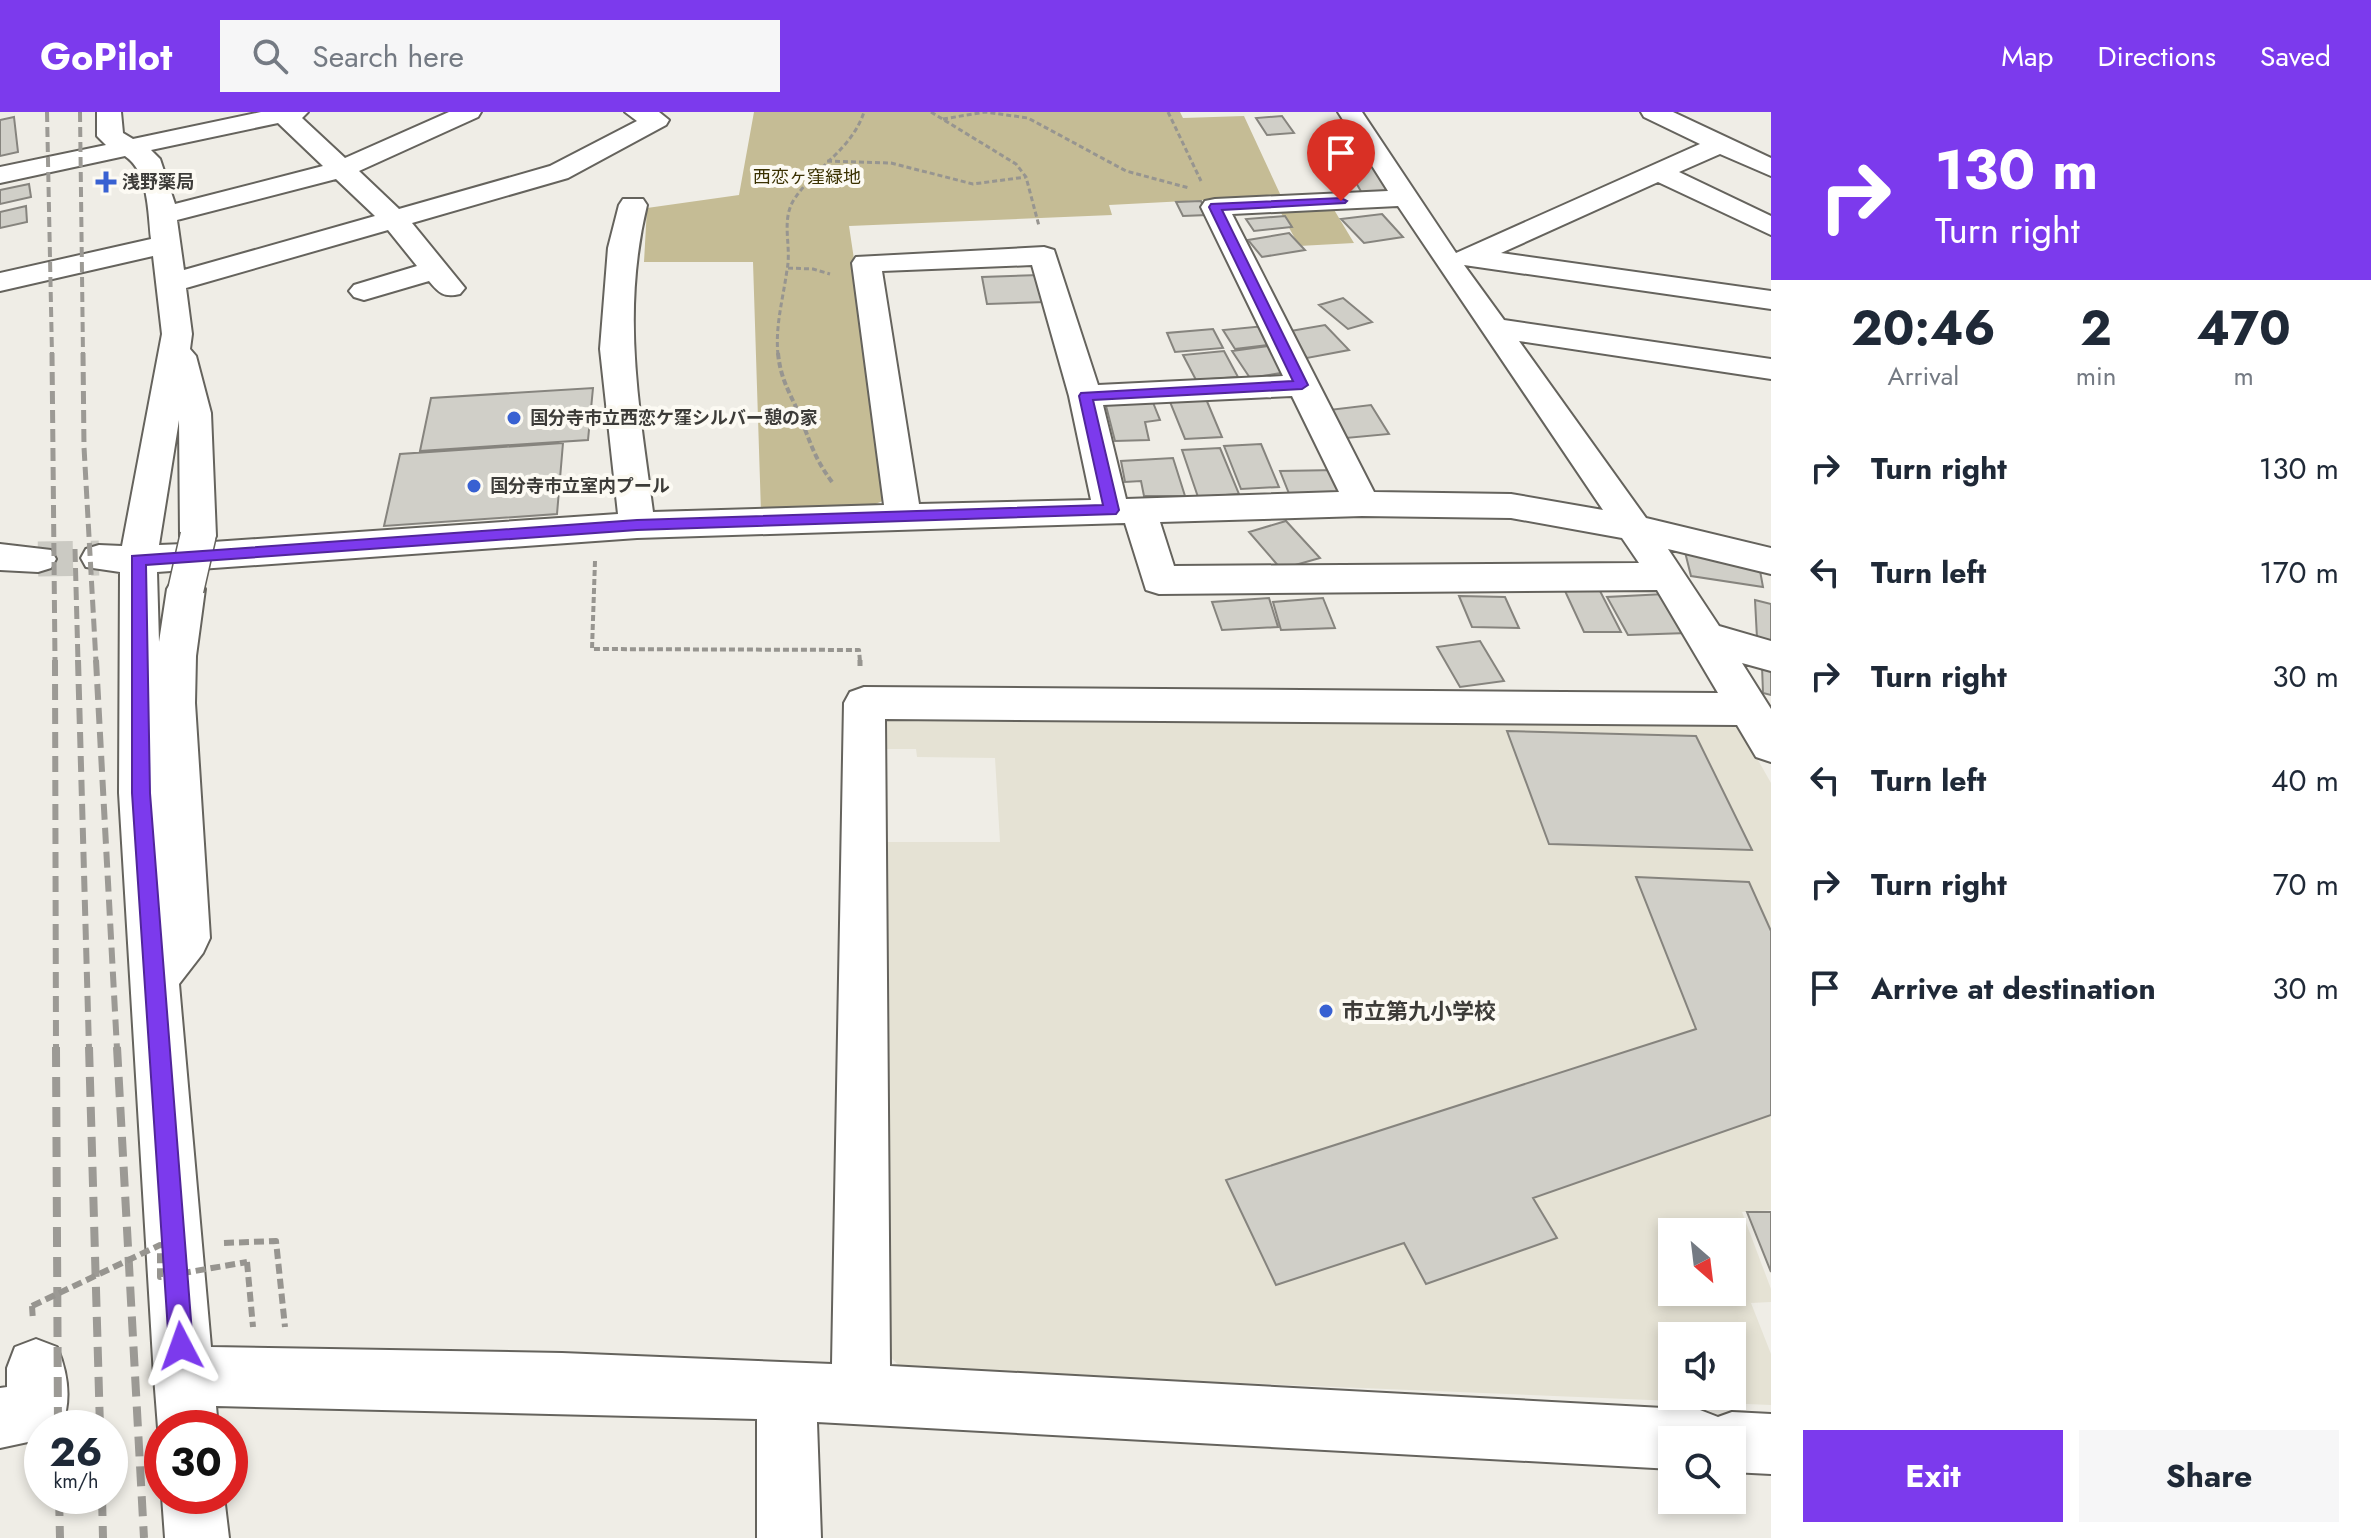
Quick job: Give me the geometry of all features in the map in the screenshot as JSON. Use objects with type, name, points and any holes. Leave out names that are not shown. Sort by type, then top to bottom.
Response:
[{"type":"street","points":[[109,112],[110,136],[147,159],[168,247],[176,342],[195,413],[198,536],[176,656],[175,703],[186,938],[156,977]]},
{"type":"street","points":[[168,247],[469,112]]},
{"type":"street","points":[[0,282],[168,247],[394,219],[559,172],[657,120],[637,112]]},
{"type":"street","points":[[1350,112],[1404,198],[1458,259],[1496,328],[1668,576],[1760,727]]},
{"type":"street","points":[[0,175],[290,113],[394,219],[444,279],[364,291]]},
{"type":"street","points":[[1659,113],[1771,168]]},
{"type":"street","points":[[1458,259],[1721,144]]},
{"type":"street","points":[[1660,173],[1771,227]]},
{"type":"street","points":[[1362,504],[1210,198],[1404,198]]},
{"type":"street","points":[[633,205],[622,248],[616,349],[637,525]]},
{"type":"street","points":[[903,515],[866,263],[1044,256],[1085,396],[1125,510],[1159,580],[1668,576]]},
{"type":"street","points":[[1458,259],[1771,300]]},
{"type":"street","points":[[1496,328],[1771,369]]},
{"type":"street","points":[[176,342],[118,559],[156,977],[185,1402],[318,1377],[861,1395],[1658,1438]]},
{"type":"street","points":[[1085,396],[1302,385]]},
{"type":"street","points":[[118,559],[637,525],[1362,504],[1511,506],[1636,528],[1771,561]]},
{"type":"street","points":[[0,557],[38,559]]},
{"type":"street","points":[[1708,638],[1771,656]]},
{"type":"street","points":[[861,1395],[864,703],[1760,727]]},
{"type":"street","points":[[0,1418],[38,1411],[36,1368]]},
{"type":"street","points":[[786,1392],[789,1538]]},
{"type":"street","points":[[1746,1443],[1771,1444]]},
{"type":"street","points":[[195,1514],[197,1538]]},
{"type":"path","points":[[838,489],[814,458],[796,408],[780,377],[777,346],[780,297],[788,268],[786,221],[794,199],[859,127],[864,112]]},
{"type":"path","points":[[931,112],[1016,164],[1026,177],[1037,218]]},
{"type":"path","points":[[943,119],[985,112],[1028,118],[1126,171],[1210,198]]},
{"type":"path","points":[[1168,112],[1210,198]]},
{"type":"path","points":[[826,161],[891,163],[973,184],[1026,177]]},
{"type":"path","points":[[596,527],[592,649],[859,650],[864,703]]},
{"type":"path","points":[[210,1243],[276,1241],[286,1333]]},
{"type":"path","points":[[32,1306],[160,1245],[160,1277],[247,1262],[253,1334]]},
{"type":"shaded area","name":"市立第九小学校","points":[[895,710],[1737,723],[1771,783],[1771,1210],[1742,1212],[1744,1218],[1658,1218],[1658,1306],[1746,1306],[1746,1223],[1771,1289],[1771,1302],[1751,1303],[1771,1354],[1771,1405],[1746,1404],[1746,1322],[1658,1322],[1658,1400],[902,1369],[881,1347],[882,842],[1000,842],[995,758],[917,757],[916,749],[880,749],[881,723]]},
{"type":"green space","name":"西恋ヶ窪緑地","points":[[754,112],[1180,112],[1183,118],[1244,116],[1281,196],[1109,205],[1112,215],[849,226],[890,498],[868,507],[761,512],[753,262],[644,262],[647,208],[739,195]]},
{"type":"green space","points":[[1333,208],[1354,243],[1299,246],[1280,211]]},
{"type":"building","points":[[1282,116],[1294,133],[1267,135],[1256,118]]},
{"type":"building","points":[[14,117],[18,152],[0,156],[0,120]]},
{"type":"building","points":[[1371,164],[1390,194],[1363,195],[1346,165]]},
{"type":"building","points":[[29,184],[31,197],[0,204],[0,190]]},
{"type":"building","points":[[1201,201],[1207,215],[1183,216],[1176,202]]},
{"type":"building","points":[[26,206],[27,222],[0,228],[0,212]]},
{"type":"building","points":[[1382,214],[1403,237],[1364,243],[1341,219]]},
{"type":"building","points":[[1285,216],[1292,227],[1254,231],[1246,219]]},
{"type":"building","points":[[1289,233],[1305,250],[1262,257],[1248,240]]},
{"type":"building","points":[[1039,275],[1045,302],[987,304],[982,277]]},
{"type":"building","points":[[1343,298],[1372,322],[1348,329],[1319,305]]},
{"type":"building","points":[[1325,325],[1349,350],[1307,358],[1285,332]]},
{"type":"building","points":[[1265,326],[1276,344],[1235,349],[1223,330]]},
{"type":"building","points":[[1213,329],[1223,348],[1175,352],[1167,333]]},
{"type":"building","points":[[1275,345],[1293,371],[1250,378],[1232,351]]},
{"type":"building","points":[[1224,351],[1238,377],[1196,380],[1183,355]]},
{"type":"building","points":[[593,388],[588,440],[420,451],[431,398]]},
{"type":"building","points":[[1206,399],[1222,437],[1185,439],[1170,402]]},
{"type":"building","points":[[1152,400],[1160,420],[1145,422],[1149,440],[1115,441],[1105,402]]},
{"type":"building","points":[[1371,405],[1389,434],[1346,438],[1329,410]]},
{"type":"building","points":[[563,443],[557,514],[384,526],[400,454]]},
{"type":"building","points":[[1261,444],[1279,487],[1241,489],[1224,446]]},
{"type":"building","points":[[1220,448],[1239,494],[1198,497],[1182,450]]},
{"type":"building","points":[[1173,458],[1185,496],[1144,496],[1141,481],[1125,482],[1121,461]]},
{"type":"building","points":[[1337,470],[1348,493],[1290,496],[1280,471]]},
{"type":"building","points":[[1286,521],[1320,558],[1281,569],[1249,532]]},
{"type":"building","points":[[1685,552],[1759,565],[1763,587],[1691,576]]},
{"type":"building","points":[[1565,591],[1600,591],[1621,632],[1584,632]]},
{"type":"building","points":[[1665,594],[1687,633],[1628,635],[1607,597]]},
{"type":"building","points":[[1459,596],[1505,597],[1519,628],[1472,627]]},
{"type":"building","points":[[1269,598],[1278,627],[1222,630],[1212,602]]},
{"type":"building","points":[[1323,598],[1335,628],[1281,630],[1273,602]]},
{"type":"building","points":[[1755,600],[1771,604],[1771,642],[1757,638]]},
{"type":"building","points":[[1480,641],[1504,681],[1460,687],[1437,647]]},
{"type":"building","points":[[1762,666],[1771,668],[1771,695],[1763,693]]},
{"type":"building","points":[[1507,731],[1696,736],[1752,850],[1549,844]]},
{"type":"building","points":[[1636,877],[1749,882],[1771,931],[1771,1115],[1533,1198],[1557,1238],[1426,1284],[1404,1243],[1276,1285],[1226,1180],[1696,1029]]},
{"type":"building","points":[[1747,1212],[1771,1212],[1771,1272]]},
{"type":"tunnel","points":[[38,559],[99,558]]},
{"type":"railway","points":[[47,112],[52,355]]},
{"type":"railway","points":[[80,112],[83,355]]},
{"type":"railway","points":[[52,353],[55,662]]},
{"type":"railway","points":[[83,353],[84,447],[96,662]]},
{"type":"railway","points":[[75,549],[78,662]]},
{"type":"railway","points":[[55,660],[56,1049]]},
{"type":"railway","points":[[78,660],[89,1049]]},
{"type":"railway","points":[[96,660],[117,1049]]},
{"type":"railway","points":[[56,1047],[58,1410]]},
{"type":"railway","points":[[89,1047],[99,1410]]},
{"type":"railway","points":[[117,1047],[144,1538]]},
{"type":"railway","points":[[59,1514],[60,1538]]},
{"type":"railway","points":[[102,1514],[103,1538]]},
{"type":"place","name":"浅野薬局","points":[[106,182]]},
{"type":"place","name":"国分寺市立西恋ケ窪シルバー憩の家","points":[[514,418]]},
{"type":"place","name":"国分寺市立室内プール","points":[[474,486]]},
{"type":"place","name":"市立第九小学校","points":[[1326,1011]]},
{"type":"route","points":[[181,1346],[141,793],[138,560],[637,525],[1111,510],[1085,396],[1302,385],[1215,207],[1341,201]]}]
